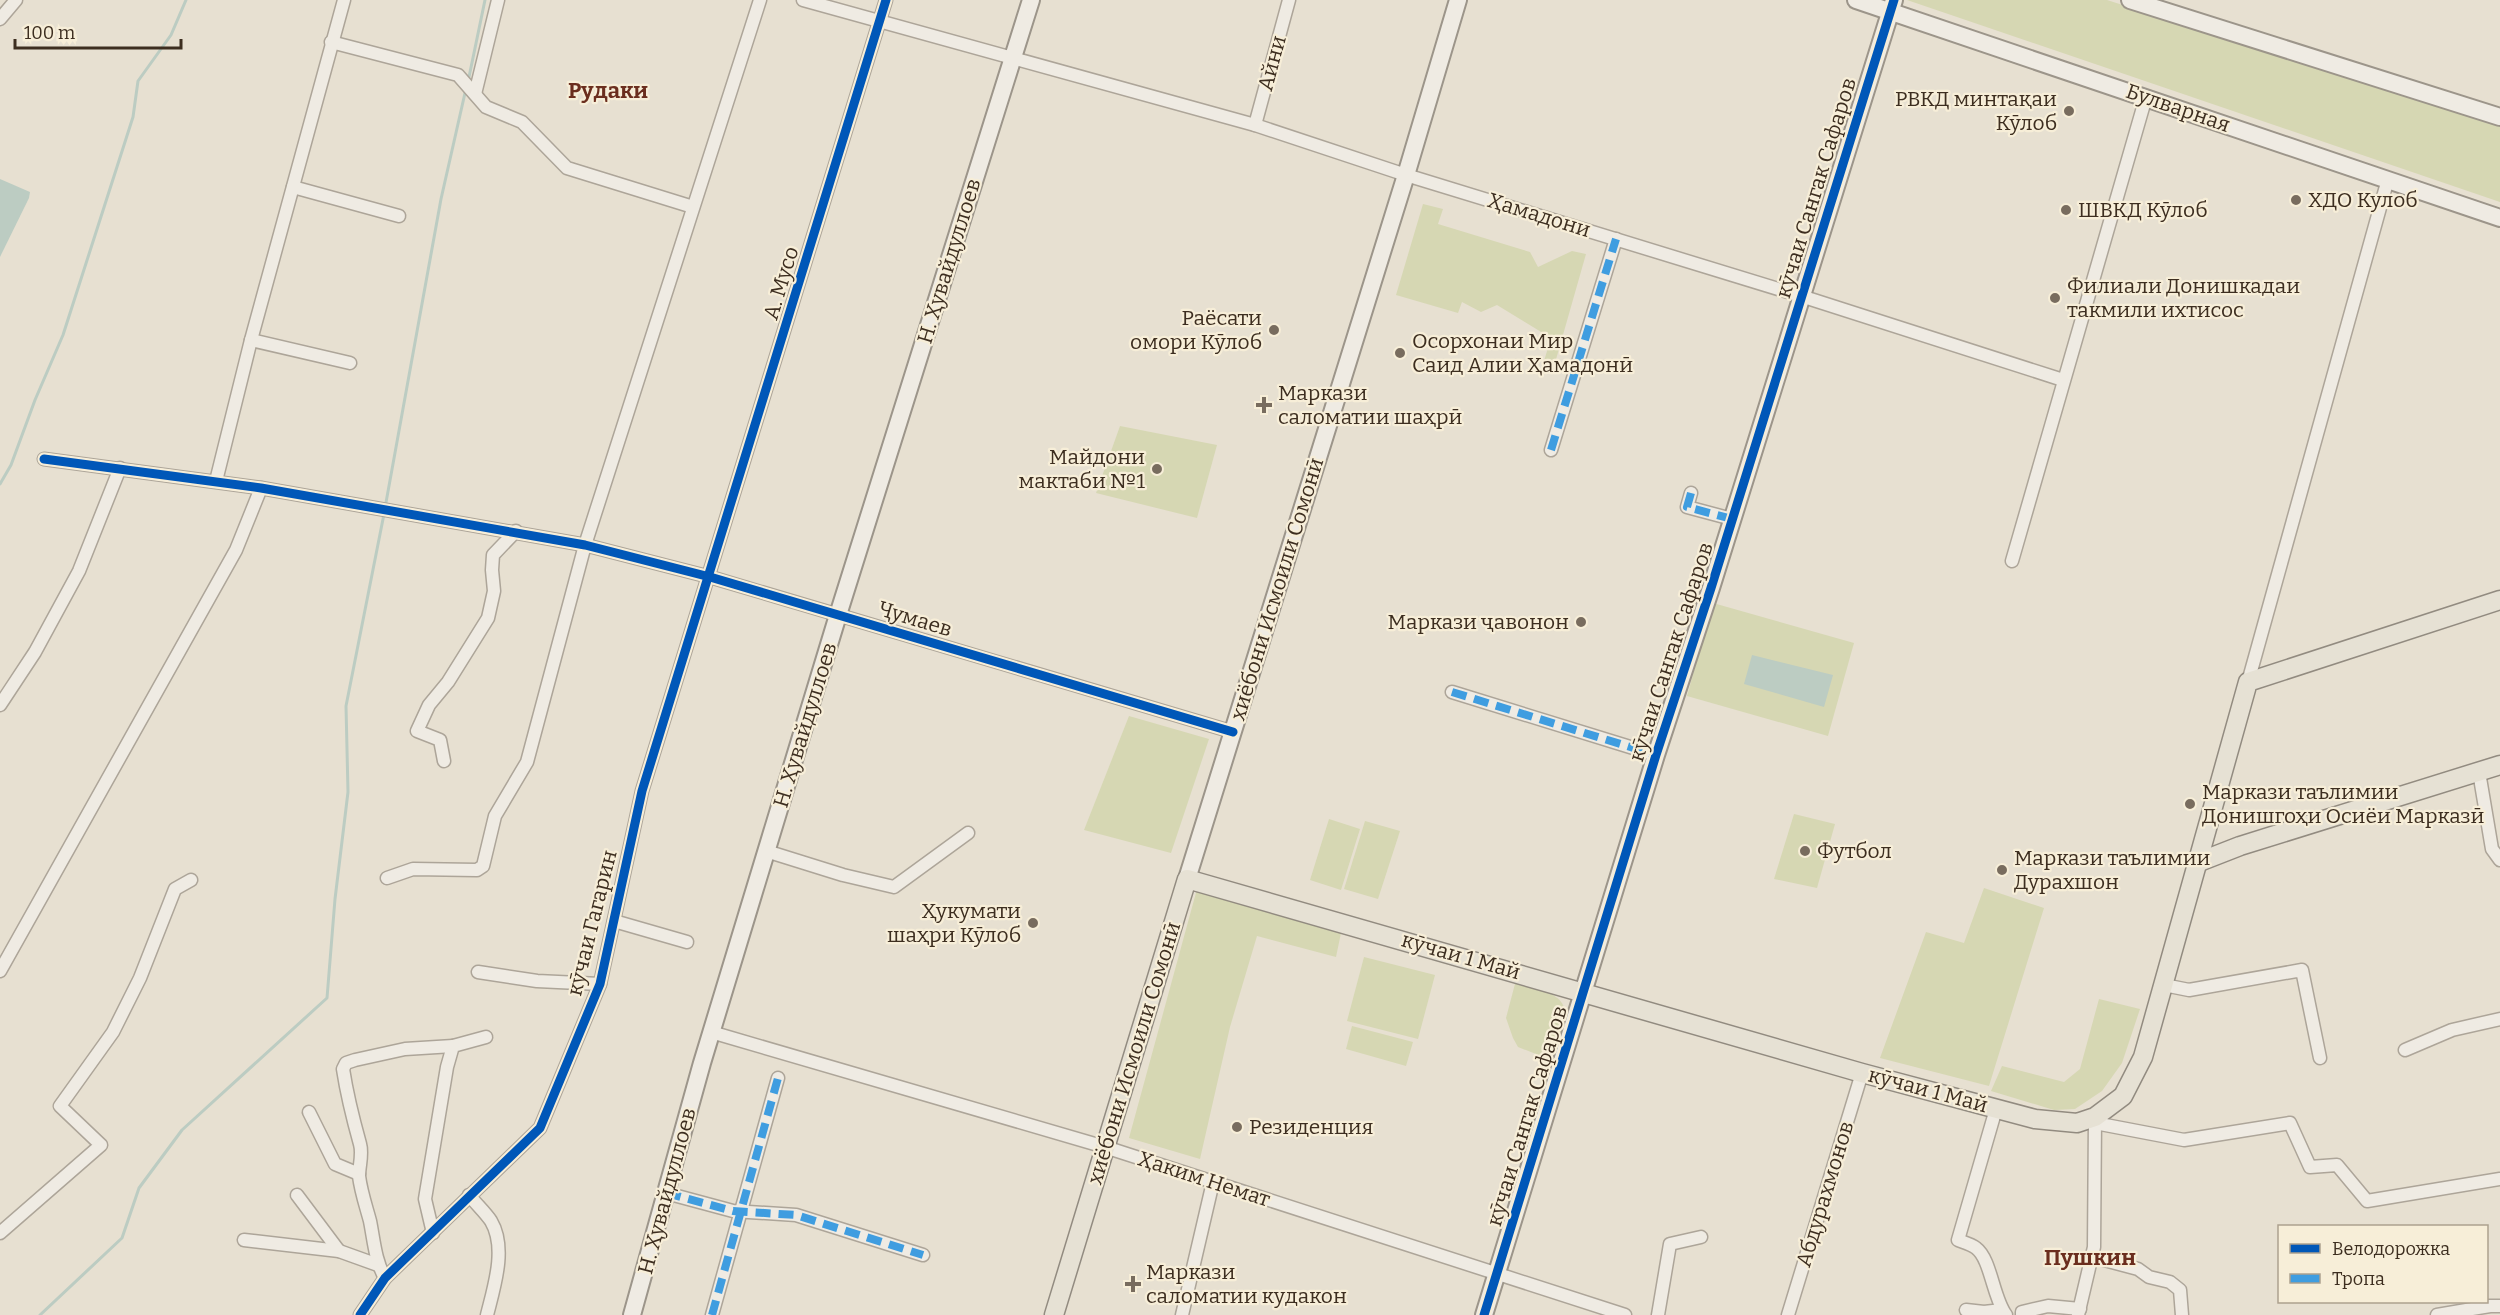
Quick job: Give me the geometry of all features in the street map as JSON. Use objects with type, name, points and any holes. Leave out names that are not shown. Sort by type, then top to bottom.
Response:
[{"type":"main road","points":[[2248,682],[2500,600]]},
{"type":"main road","name":"кӯчаи 1 Май","points":[[1187,879],[1862,1072],[1996,1108],[2055,1122],[2095,1120],[2123,1096],[2144,1057],[2248,682]]},
{"type":"main road","points":[[2199,862],[2240,846],[2500,765]]},
{"type":"main road","name":"хиёбони Исмоили Сомонӣ","points":[[1054,1315],[1187,879]]},
{"type":"street","points":[[0,19],[16,0]]},
{"type":"street","points":[[216,481],[250,340],[344,0]]},
{"type":"street","points":[[475,94],[498,0]]},
{"type":"street","points":[[387,878],[414,869],[477,870],[483,866],[495,816],[527,762],[585,544],[760,0]]},
{"type":"street","name":"Ҳамадони","points":[[803,0],[1255,125],[1406,175],[1801,296],[2063,380]]},
{"type":"street","name":"А. Мусо","points":[[710,577],[886,0]]},
{"type":"street","name":"Н. Ҳувайдуллоев","points":[[632,1315],[711,1032],[838,615],[1031,0]]},
{"type":"street","name":"Айни","points":[[1255,125],[1289,0]]},
{"type":"street","name":"хиёбони Исмоили Сомонӣ","points":[[1187,879],[1406,175],[1458,0]]},
{"type":"street","name":"Булварная","points":[[1856,0],[1892,5],[2146,98],[2500,218]]},
{"type":"street","points":[[2130,0],[2500,117]]},
{"type":"street","name":"кӯчаи Сангак Сафаров","points":[[1484,1315],[1656,755],[1892,5]]},
{"type":"street","points":[[331,42],[458,75],[486,107],[522,122],[567,168],[693,207]]},
{"type":"street","points":[[2012,561],[2146,98]]},
{"type":"street","points":[[2248,682],[2388,179]]},
{"type":"street","points":[[293,187],[399,216]]},
{"type":"street","points":[[1551,450],[1617,239]]},
{"type":"street","points":[[250,340],[350,363]]},
{"type":"street","name":"Ҷумаев","points":[[44,459],[261,488],[585,544],[710,577],[1233,732]]},
{"type":"street","points":[[0,705],[35,652],[79,571],[120,468]]},
{"type":"street","points":[[0,971],[236,550],[261,488]]},
{"type":"street","points":[[1691,493],[1687,507],[1732,519]]},
{"type":"street","points":[[444,761],[440,740],[417,731],[429,705],[448,682],[488,618],[494,591],[493,555],[516,531]]},
{"type":"street","name":"кӯчаи Гагарин","points":[[360,1315],[385,1278],[540,1128],[600,984],[642,791],[710,577]]},
{"type":"street","points":[[1452,692],[1656,755]]},
{"type":"street","points":[[2479,772],[2492,849],[2500,860]]},
{"type":"street","points":[[766,851],[843,875],[894,887],[968,833]]},
{"type":"street","points":[[0,1233],[101,1145],[60,1106],[113,1032],[140,978],[175,889],[190,879]]},
{"type":"street","points":[[614,921],[687,942]]},
{"type":"street","points":[[2164,985],[2189,990],[2302,970],[2320,1058]]},
{"type":"street","points":[[478,972],[537,981],[600,984]]},
{"type":"street","points":[[2405,1050],[2452,1030],[2500,1019]]},
{"type":"street","name":"Ҳаким Немат","points":[[711,1032],[1105,1147],[1625,1315]]},
{"type":"street","points":[[385,1278],[378,1265],[359,1174],[361,1146],[347,1100],[343,1069],[346,1063],[405,1049],[453,1046],[486,1037]]},
{"type":"street","points":[[433,1233],[425,1199],[447,1067],[453,1046]]},
{"type":"street","name":"Абдурахмонов","points":[[1788,1315],[1862,1072]]},
{"type":"street","points":[[712,1315],[778,1078]]},
{"type":"street","points":[[1966,1310],[2004,1313],[1985,1260],[1976,1248],[1958,1240],[1996,1108]]},
{"type":"street","points":[[309,1112],[335,1164],[359,1174]]},
{"type":"street","points":[[2022,1315],[2022,1312],[2048,1306],[2079,1312],[2093,1257],[2096,1205],[2095,1120],[2184,1140],[2290,1123],[2310,1167],[2337,1165],[2367,1201],[2500,1179]]},
{"type":"street","points":[[1182,1315],[1213,1182]]},
{"type":"street","points":[[666,1193],[742,1211],[796,1215],[923,1255]]},
{"type":"street","points":[[297,1195],[339,1251]]},
{"type":"street","points":[[469,1196],[492,1223],[497,1240],[498,1265],[488,1315]]},
{"type":"street","points":[[1658,1315],[1670,1244],[1701,1237]]},
{"type":"street","points":[[244,1240],[339,1251],[378,1265]]},
{"type":"street","points":[[2093,1257],[2138,1269],[2149,1277],[2170,1282],[2180,1290],[2182,1315]]},
{"type":"street","points":[[2437,1315],[2500,1306]]},
{"type":"green space","points":[[1907,0],[2107,0],[2500,126],[2500,202]]},
{"type":"green space","points":[[1423,204],[1443,209],[1438,224],[1530,252],[1538,267],[1572,251],[1586,254],[1555,363],[1544,361],[1551,338],[1497,305],[1481,312],[1462,302],[1458,313],[1396,295]]},
{"type":"green space","name":"Майдони мактаби №1","points":[[1120,426],[1217,445],[1197,518],[1096,493]]},
{"type":"green space","points":[[1713,603],[1854,643],[1828,736],[1687,696]]},
{"type":"green space","points":[[1129,716],[1209,739],[1171,853],[1084,830]]},
{"type":"green space","name":"Футбол","points":[[1794,814],[1835,824],[1817,888],[1774,879]]},
{"type":"green space","points":[[1329,819],[1360,829],[1341,890],[1310,880]]},
{"type":"green space","points":[[1365,821],[1400,831],[1378,899],[1344,889]]},
{"type":"green space","points":[[1984,888],[2044,908],[1989,1086],[1880,1058],[1926,932],[1964,943]]},
{"type":"green space","points":[[1197,889],[1341,933],[1336,957],[1257,936],[1230,1027],[1200,1159],[1129,1138]]},
{"type":"green space","points":[[1364,957],[1435,975],[1418,1039],[1347,1021]]},
{"type":"green space","points":[[1516,980],[1550,993],[1564,1006],[1565,1015],[1551,1060],[1518,1047],[1513,1038],[1506,1018]]},
{"type":"green space","points":[[2099,999],[2140,1009],[2122,1063],[2102,1091],[2075,1109],[2054,1110],[1991,1091],[2002,1066],[2064,1082],[2080,1069]]},
{"type":"green space","points":[[1352,1026],[1413,1042],[1406,1066],[1346,1049]]},
{"type":"shaded area","points":[[0,179],[30,192],[0,257]]},
{"type":"shaded area","points":[[1752,655],[1833,675],[1824,707],[1744,684]]},
{"type":"waterway","points":[[0,484],[11,465],[35,400],[63,335],[133,117],[138,81],[171,35],[186,0]]},
{"type":"waterway","points":[[469,77],[485,0]]},
{"type":"waterway","points":[[385,508],[441,199],[465,93]]},
{"type":"waterway","points":[[40,1315],[122,1238],[139,1188],[182,1130],[327,998],[335,899],[348,792],[346,706],[384,514]]},
{"type":"marked path","points":[[1551,450],[1616,239]]},
{"type":"marked path","points":[[1691,493],[1687,507],[1732,519]]},
{"type":"marked path","points":[[1452,692],[1656,755]]},
{"type":"marked path","points":[[712,1315],[778,1078]]},
{"type":"marked path","points":[[666,1193],[733,1211],[796,1215],[923,1255]]},
{"type":"cycle path","points":[[360,1315],[385,1278],[540,1128],[600,984],[642,791],[886,0]]},
{"type":"cycle path","points":[[1484,1315],[1656,755],[1711,588],[1894,0]]},
{"type":"cycle path","points":[[44,459],[261,488],[585,545],[710,577],[1233,732]]},
{"type":"place","name":"РВКД минтақаи Кӯлоб","points":[[2069,111]]},
{"type":"place","name":"ХДО Кулоб","points":[[2296,200]]},
{"type":"place","name":"ШВКД Кӯлоб","points":[[2066,210]]},
{"type":"place","name":"Филиали Донишкадаи такмили ихтисос","points":[[2055,298]]},
{"type":"place","name":"Раёсати омори Кӯлоб","points":[[1274,330]]},
{"type":"place","name":"Осорхонаи Мир Саид Алии Ҳамадонӣ","points":[[1400,353]]},
{"type":"place","name":"Маркази саломатии шаҳрӣ","points":[[1264,405]]},
{"type":"place","name":"Майдони мактаби №1","points":[[1157,469]]},
{"type":"place","name":"Маркази ҷавонон","points":[[1581,622]]},
{"type":"place","name":"Маркази таълимии Донишгоҳи Осиёи Марказӣ","points":[[2190,804]]},
{"type":"place","name":"Футбол","points":[[1805,851]]},
{"type":"place","name":"Маркази таълимии Дурахшон","points":[[2002,870]]},
{"type":"place","name":"Ҳукумати шаҳри Кӯлоб","points":[[1033,923]]},
{"type":"place","name":"Резиденция","points":[[1237,1127]]},
{"type":"place","name":"Маркази саломатии кудакон","points":[[1133,1284]]},
{"type":"district","name":"Рудаки","points":[[608,90]]},
{"type":"district","name":"Пушкин","points":[[2090,1257]]}]
